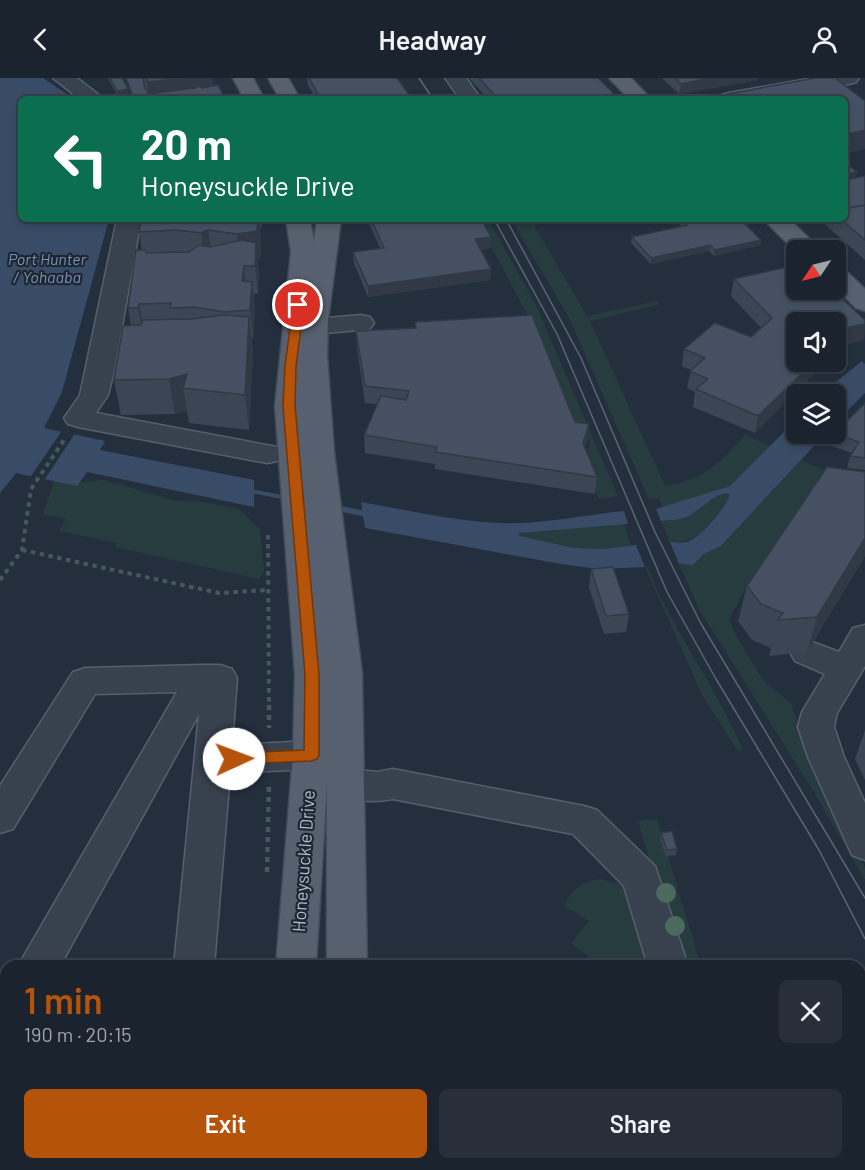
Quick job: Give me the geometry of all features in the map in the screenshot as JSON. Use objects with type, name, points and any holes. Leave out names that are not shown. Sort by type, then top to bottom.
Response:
[{"type":"main road","points":[[243,78],[252,96]]},
{"type":"main road","points":[[278,78],[288,96]]},
{"type":"main road","points":[[619,78],[638,96]]},
{"type":"main road","name":"Honeysuckle Drive","points":[[298,222],[303,252],[289,406],[308,481]]},
{"type":"main road","name":"Honeysuckle Drive","points":[[296,960],[311,755],[312,675],[297,526],[308,481],[315,326],[329,222]]},
{"type":"main road","points":[[779,222],[798,240]]},
{"type":"main road","points":[[846,285],[865,303]]},
{"type":"main road","name":"Honeysuckle Drive","points":[[297,526],[345,673],[347,960]]},
{"type":"street","points":[[63,78],[90,96]]},
{"type":"street","points":[[455,78],[469,96]]},
{"type":"street","points":[[746,96],[849,78]]},
{"type":"street","points":[[128,222],[94,395],[78,418],[267,454]]},
{"type":"street","points":[[315,326],[361,323]]},
{"type":"street","points":[[865,638],[820,712],[816,727],[826,757],[865,844]]},
{"type":"street","points":[[807,652],[846,669]]},
{"type":"street","points":[[41,960],[202,678]]},
{"type":"street","points":[[0,818],[85,681],[220,678],[195,960]]},
{"type":"street","points":[[213,760],[311,755]]},
{"type":"street","points":[[347,784],[378,787],[393,784],[584,821],[641,878],[666,960]]},
{"type":"path","points":[[0,580],[22,550],[31,489],[78,418]]},
{"type":"path","points":[[22,550],[219,593],[236,594],[269,590],[297,526]]},
{"type":"green space","points":[[479,222],[490,222],[536,305],[618,496],[599,499],[585,461],[590,441],[576,438],[527,314]]},
{"type":"green space","points":[[513,222],[534,222],[535,227],[587,316],[657,301],[661,304],[590,321],[665,486],[692,479],[711,469],[745,435],[771,446],[730,486],[663,508],[659,498],[649,499],[568,316]]},
{"type":"green space","points":[[801,460],[831,474],[744,591],[729,619],[735,634],[763,680],[792,704],[846,834],[865,868],[865,880],[814,792],[700,611],[679,564],[693,565],[704,554],[721,546]]},
{"type":"green space","points":[[55,478],[83,482],[104,480],[173,500],[203,502],[239,509],[260,529],[264,571],[259,579],[115,547],[117,543],[59,531],[66,519],[43,515]]},
{"type":"green space","points":[[726,492],[730,495],[729,499],[704,530],[689,539],[670,542],[661,521],[689,516],[704,504]]},
{"type":"green space","points":[[624,524],[631,546],[604,549],[574,548],[520,536],[517,532]]},
{"type":"green space","points":[[645,567],[720,703],[743,750],[738,751],[702,695]]},
{"type":"green space","points":[[657,819],[699,960],[680,960],[638,821]]},
{"type":"green space","points":[[601,879],[627,886],[653,960],[590,960],[586,954],[571,944],[589,921],[564,906],[578,887]]},
{"type":"water","name":"Port Hunter / Yohaaba","points":[[0,78],[43,78],[70,96],[18,96],[18,222],[108,222],[62,392],[44,428],[105,441],[100,450],[254,480],[254,507],[87,472],[77,486],[16,473],[0,493]]},
{"type":"water","points":[[862,361],[865,364],[865,393],[846,412],[846,384],[833,384]]},
{"type":"water","points":[[786,430],[786,444],[816,444],[721,546],[704,554],[693,565],[679,564],[670,542],[687,542],[700,534],[718,514],[730,495],[726,493],[721,495],[689,516],[679,519],[661,521],[656,509],[730,486]]},
{"type":"water","points":[[361,502],[447,518],[499,523],[546,521],[624,511],[628,524],[518,533],[520,536],[574,548],[604,549],[636,545],[645,567],[599,569],[561,564],[365,528]]},
{"type":"pier","points":[[63,429],[76,432],[43,482],[29,479]]},
{"type":"building","points":[[110,78],[122,78],[128,89],[117,91]]},
{"type":"building","points":[[126,78],[143,78],[149,96],[133,96]]},
{"type":"building","points":[[147,78],[185,78],[147,82]]},
{"type":"building","points":[[309,78],[397,78],[410,96],[319,96]]},
{"type":"building","points":[[479,78],[598,78],[615,95],[610,96],[495,96]]},
{"type":"building","points":[[675,78],[711,78],[681,84]]},
{"type":"building","points":[[815,78],[835,78],[865,101],[865,130],[848,134],[848,96],[718,96]]},
{"type":"building","points":[[218,85],[224,96],[155,96],[155,93],[199,86],[202,88]]},
{"type":"building","points":[[848,165],[857,172],[848,174]]},
{"type":"building","points":[[865,176],[865,205],[848,208],[848,179]]},
{"type":"building","points":[[865,205],[865,240],[844,222],[848,222],[848,208]]},
{"type":"building","points":[[141,222],[258,222],[257,231],[237,234],[208,230],[201,233],[177,230],[139,232]]},
{"type":"building","points":[[372,222],[483,222],[491,237],[475,239],[491,269],[368,286],[353,252],[384,248]]},
{"type":"building","points":[[684,222],[743,222],[761,240],[715,250],[710,245],[651,258],[632,237],[687,225]]},
{"type":"building","points":[[242,240],[256,243],[255,266],[244,266],[242,281],[252,282],[250,310],[225,312],[194,307],[170,308],[171,303],[139,304],[138,308],[128,308],[136,250],[145,250],[146,253],[189,252],[199,245],[210,247]]},
{"type":"building","points":[[786,267],[786,300],[844,300],[865,320],[865,324],[846,329],[846,312],[786,312],[786,372],[804,372],[791,384],[786,384],[786,389],[758,416],[696,389],[708,379],[690,371],[705,358],[684,349],[715,323],[751,337],[772,318],[734,279]]},
{"type":"building","points":[[225,315],[249,317],[245,395],[183,388],[187,374],[169,379],[114,380],[123,326],[141,325],[143,320],[191,319]]},
{"type":"building","points":[[532,315],[575,422],[589,424],[583,443],[597,477],[435,452],[437,447],[364,435],[381,396],[406,400],[409,391],[365,386],[356,331],[416,328],[415,322]]},
{"type":"building","points":[[865,403],[865,458],[850,456],[859,442],[846,438],[846,422]]},
{"type":"building","points":[[827,467],[865,472],[865,538],[817,617],[778,620],[783,613],[761,604],[747,586]]},
{"type":"building","points":[[613,567],[629,614],[606,616],[591,569]]},
{"type":"building","points":[[672,831],[677,849],[667,850],[661,833]]},
{"type":"waterway","points":[[246,490],[292,499]]},
{"type":"waterway","points":[[331,507],[371,515]]},
{"type":"tram line","points":[[419,78],[431,96]]},
{"type":"tram line","points":[[496,222],[557,334],[667,592],[716,679],[819,850],[865,939]]},
{"type":"tram line","points":[[508,222],[581,358],[655,532],[700,622],[865,898]]},
{"type":"route","points":[[234,759],[311,755],[312,675],[289,406],[298,305]]}]
